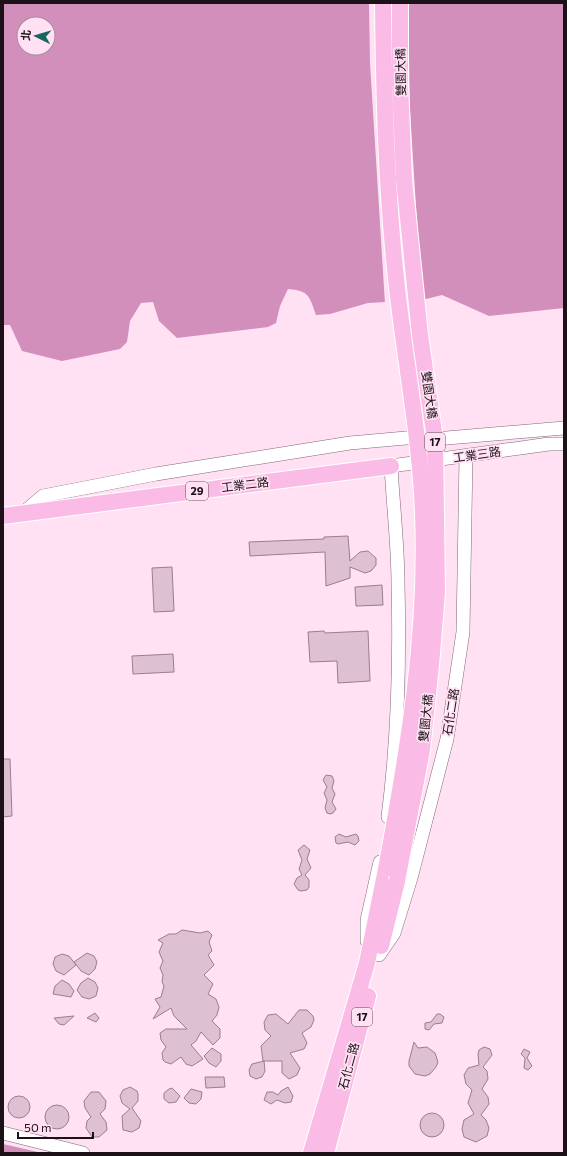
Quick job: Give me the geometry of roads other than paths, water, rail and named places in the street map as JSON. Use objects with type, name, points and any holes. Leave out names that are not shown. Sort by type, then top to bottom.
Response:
[{"type":"main road","name":"雙園大橋","points":[[383,3],[387,172],[402,335],[417,437],[423,513],[423,598],[417,685],[391,875]]},
{"type":"main road","name":"雙園大橋","points":[[391,875],[422,750],[432,665],[437,592],[435,439],[420,335],[404,179],[400,84],[400,3]]},
{"type":"main road","name":"工業二路","points":[[3,516],[391,466]]},
{"type":"main road","name":"石化二路","points":[[326,1153],[373,959],[391,875]]},
{"type":"main road","name":"石化二路","points":[[311,1153],[373,959]]},
{"type":"street","points":[[435,439],[564,428]]},
{"type":"street","points":[[23,513],[43,496],[156,474],[350,443],[417,437]]},
{"type":"street","name":"工業三路","points":[[391,466],[466,457],[549,444],[564,444]]},
{"type":"street","name":"石化二路","points":[[373,959],[394,933],[411,878],[447,739],[463,632],[466,457]]},
{"type":"street","name":"石化二路","points":[[373,959],[367,920],[387,828],[395,764],[399,692],[398,583],[391,466]]},
{"type":"street","points":[[3,1133],[83,1153]]}]
